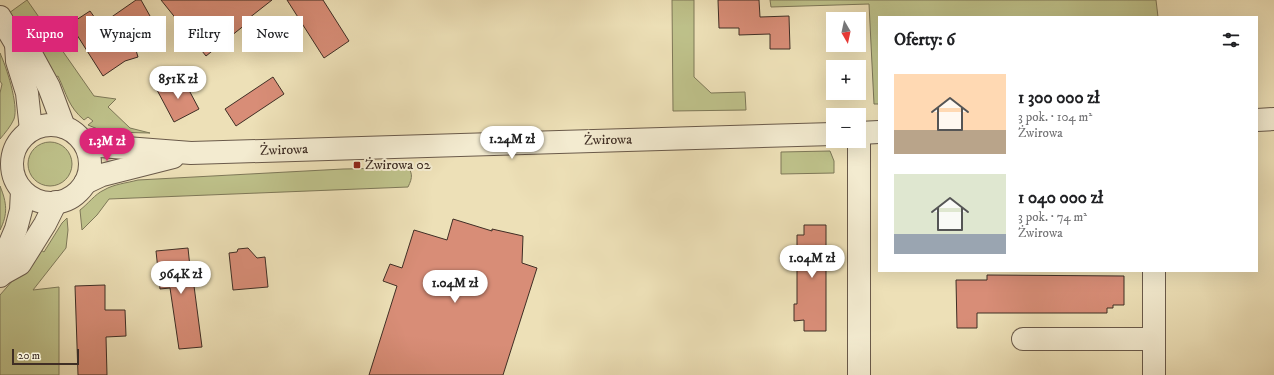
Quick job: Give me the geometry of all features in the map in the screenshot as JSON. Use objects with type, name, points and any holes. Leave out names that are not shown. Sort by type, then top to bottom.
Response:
[{"type":"street","points":[[0,17],[12,37]]},
{"type":"street","points":[[16,52],[17,62],[27,93],[32,130]]},
{"type":"street","points":[[28,52],[31,54],[49,87],[64,127]]},
{"type":"street","points":[[1258,120],[1274,119]]},
{"type":"street","points":[[52,125],[64,127],[75,133],[84,142],[89,154],[90,169],[85,183],[75,195],[61,202],[46,203],[32,198],[22,190],[14,179],[11,166],[13,154],[18,141],[28,132],[39,126],[52,125]]},
{"type":"street","points":[[866,133],[878,132]]},
{"type":"street","name":"Żwirowa","points":[[84,142],[100,146],[191,153],[826,134]]},
{"type":"street","points":[[859,148],[859,375]]},
{"type":"street","name":"Żwirowa","points":[[85,183],[102,175],[191,153]]},
{"type":"street","points":[[1,275],[5,255],[16,229],[21,210],[22,190]]},
{"type":"street","points":[[1,275],[20,264],[43,229],[56,202]]},
{"type":"street","points":[[1154,272],[1154,375]]},
{"type":"street","points":[[1023,340],[1154,339]]},
{"type":"green space","points":[[27,0],[38,16],[12,17],[9,13]]},
{"type":"green space","points":[[672,0],[694,0],[694,77],[711,93],[745,92],[746,110],[673,111]]},
{"type":"green space","points":[[770,0],[1156,0],[1158,16],[878,16],[878,104],[874,104],[869,4],[771,7]]},
{"type":"green space","points":[[37,52],[63,52],[94,96],[116,99],[108,107],[130,128],[150,133],[107,132],[88,125],[93,121],[88,117],[84,120],[74,110],[58,76],[52,79]]},
{"type":"green space","points":[[0,53],[11,86],[15,113],[14,119],[0,139],[0,93],[2,84],[0,81]]},
{"type":"green space","points":[[46,142],[54,142],[59,143],[66,148],[71,155],[71,173],[66,180],[59,185],[46,186],[38,183],[31,176],[28,168],[28,160],[31,152],[38,145]]},
{"type":"green space","points":[[830,151],[834,161],[834,173],[781,174],[781,152]]},
{"type":"green space","points":[[405,164],[411,172],[411,180],[408,187],[109,199],[97,215],[82,230],[80,210],[108,188],[138,180],[343,169],[394,168],[398,165]]},
{"type":"green space","points":[[0,186],[6,208],[3,224],[0,230]]},
{"type":"green space","points":[[67,218],[68,230],[66,248],[33,290],[59,287],[59,375],[0,375],[0,295],[27,264],[38,248],[44,252],[62,223]]},
{"type":"building","points":[[136,0],[141,0],[150,16],[113,16]]},
{"type":"building","points":[[161,0],[272,0],[252,16],[242,16],[242,27],[234,34],[234,16],[174,16]]},
{"type":"building","points":[[287,0],[323,0],[349,41],[324,58],[303,25],[303,16],[297,16]]},
{"type":"building","points":[[718,0],[759,0],[760,17],[789,16],[790,49],[770,49],[770,34],[739,35],[739,28],[719,28]]},
{"type":"building","points":[[90,11],[94,16],[86,16],[86,49],[78,37],[78,19]]},
{"type":"building","points":[[88,52],[137,52],[138,57],[125,61],[103,76]]},
{"type":"building","points":[[203,52],[211,52],[206,56]]},
{"type":"building","points":[[182,77],[199,109],[174,122],[157,90]]},
{"type":"building","points":[[273,77],[284,94],[236,126],[225,109]]},
{"type":"building","points":[[453,219],[492,231],[492,229],[523,236],[522,263],[537,268],[503,375],[369,375],[397,286],[383,281],[390,264],[402,268],[414,230],[447,240]]},
{"type":"building","points":[[804,225],[826,225],[826,331],[804,331],[804,320],[794,321],[794,304],[797,304],[797,235],[804,235]]},
{"type":"building","points":[[188,248],[192,286],[194,286],[202,347],[179,349],[170,288],[160,289],[156,251]]},
{"type":"building","points":[[248,248],[257,258],[265,257],[268,287],[233,290],[229,253],[237,252],[238,249]]},
{"type":"building","points":[[987,275],[1124,276],[1124,305],[1113,305],[1113,308],[1107,308],[1107,313],[977,313],[977,328],[957,328],[956,280],[987,280]]},
{"type":"building","points":[[105,285],[105,310],[125,310],[126,336],[106,337],[107,375],[78,375],[75,286]]},
{"type":"place","name":"Żwirowa 02","points":[[357,165]]}]
